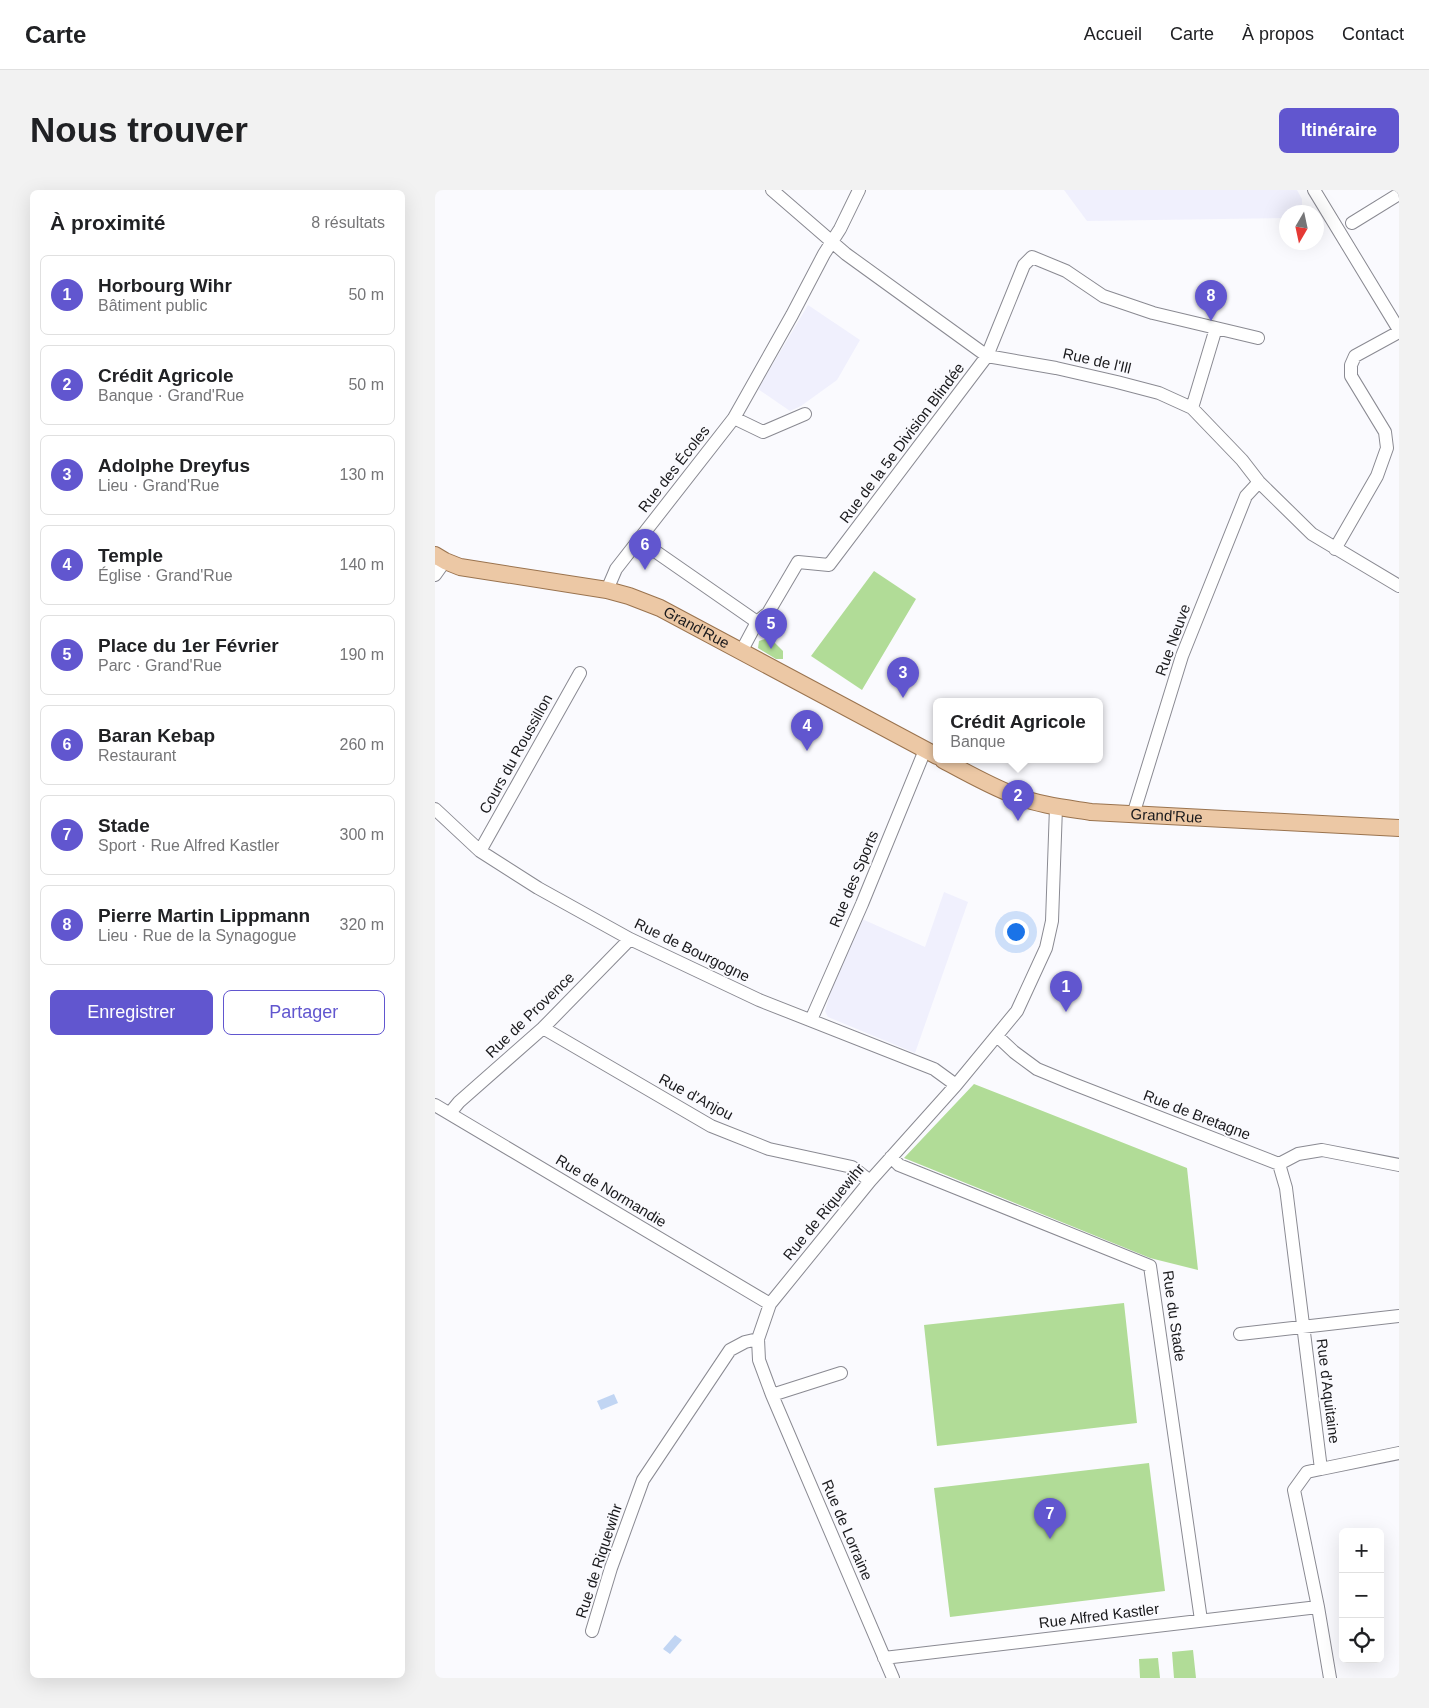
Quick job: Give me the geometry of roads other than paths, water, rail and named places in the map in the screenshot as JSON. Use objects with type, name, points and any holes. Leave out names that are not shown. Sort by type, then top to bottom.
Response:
[{"type":"main road","name":"Grand'Rue","points":[[440,558],[460,567],[607,590],[660,608],[931,753]]},
{"type":"main road","name":"Grand'Rue","points":[[949,763],[988,784],[1056,807],[1133,815],[1399,828]]},
{"type":"street","name":"Rue de l'Ill","points":[[771,190],[854,259],[987,356],[1056,368],[1117,382],[1159,393],[1192,408],[1242,460],[1259,482],[1312,534],[1399,586]]},
{"type":"street","name":"Rue des Écoles","points":[[607,590],[616,569],[734,418],[840,229],[859,190]]},
{"type":"street","points":[[1314,190],[1399,331],[1355,356],[1351,365],[1351,376],[1385,432],[1387,448],[1377,476],[1335,549]]},
{"type":"street","points":[[1352,223],[1399,194]]},
{"type":"street","name":"Rue de la 5e Division Blindée","points":[[757,622],[768,613],[798,562],[829,565],[842,549],[987,356],[1024,265],[1032,258],[1066,271],[1103,296],[1153,313],[1216,328]]},
{"type":"street","points":[[1192,408],[1216,328],[1259,338]]},
{"type":"street","points":[[734,418],[763,432],[805,414]]},
{"type":"street","name":"Rue Neuve","points":[[1133,815],[1182,656],[1246,496],[1259,482]]},
{"type":"street","points":[[639,540],[757,622],[741,652]]},
{"type":"street","points":[[435,575],[440,558]]},
{"type":"street","name":"Cours du Roussillon","points":[[480,851],[580,673]]},
{"type":"street","name":"Rue des Sports","points":[[811,1020],[872,878],[931,753]]},
{"type":"street","name":"Rue de Riquewihr","points":[[592,1631],[611,1568],[643,1480],[730,1350],[745,1342],[758,1339],[770,1304],[870,1181],[956,1085],[1017,1011],[1046,948],[1052,921],[1056,807]]},
{"type":"street","name":"Rue de Bourgogne","points":[[435,809],[480,851],[538,888],[630,939],[759,1000],[933,1069],[956,1085]]},
{"type":"street","name":"Rue de Provence","points":[[450,1114],[459,1102],[543,1028],[630,939]]},
{"type":"street","name":"Rue d'Anjou","points":[[543,1028],[711,1126],[769,1148],[852,1167],[870,1181]]},
{"type":"street","name":"Rue de Bretagne","points":[[997,1036],[1037,1069],[1279,1164]]},
{"type":"street","name":"Rue de Normandie","points":[[435,1104],[770,1304]]},
{"type":"street","points":[[1279,1164],[1298,1154],[1322,1150],[1399,1164]]},
{"type":"street","name":"Rue du Stade","points":[[891,1157],[899,1165],[1150,1266],[1201,1620]]},
{"type":"street","name":"Rue d'Aquitaine","points":[[1279,1164],[1286,1188],[1321,1469]]},
{"type":"street","points":[[1240,1334],[1399,1316]]},
{"type":"street","name":"Rue de Lorraine","points":[[758,1339],[759,1360],[772,1395],[893,1678]]},
{"type":"street","points":[[772,1395],[841,1373]]},
{"type":"street","points":[[1330,1678],[1295,1490],[1307,1472],[1399,1453]]},
{"type":"street","name":"Rue Alfred Kastler","points":[[884,1658],[1318,1606]]},
{"type":"water","points":[[614,1394],[618,1403],[601,1410],[597,1401]]},
{"type":"water","points":[[675,1635],[682,1640],[670,1654],[663,1649]]},
{"type":"place","name":"Pierre Martin Lippmann","points":[[1211,321]]},
{"type":"place","name":"Baran Kebap","points":[[645,570]]},
{"type":"place","name":"Place du 1er Février","points":[[771,649]]},
{"type":"place","name":"Adolphe Dreyfus","points":[[903,698]]},
{"type":"place","name":"Temple","points":[[807,751]]},
{"type":"place","name":"Crédit Agricole","points":[[1018,821]]},
{"type":"place","name":"Horbourg Wihr","points":[[1066,1012]]},
{"type":"place","name":"Stade","points":[[1050,1539]]}]
